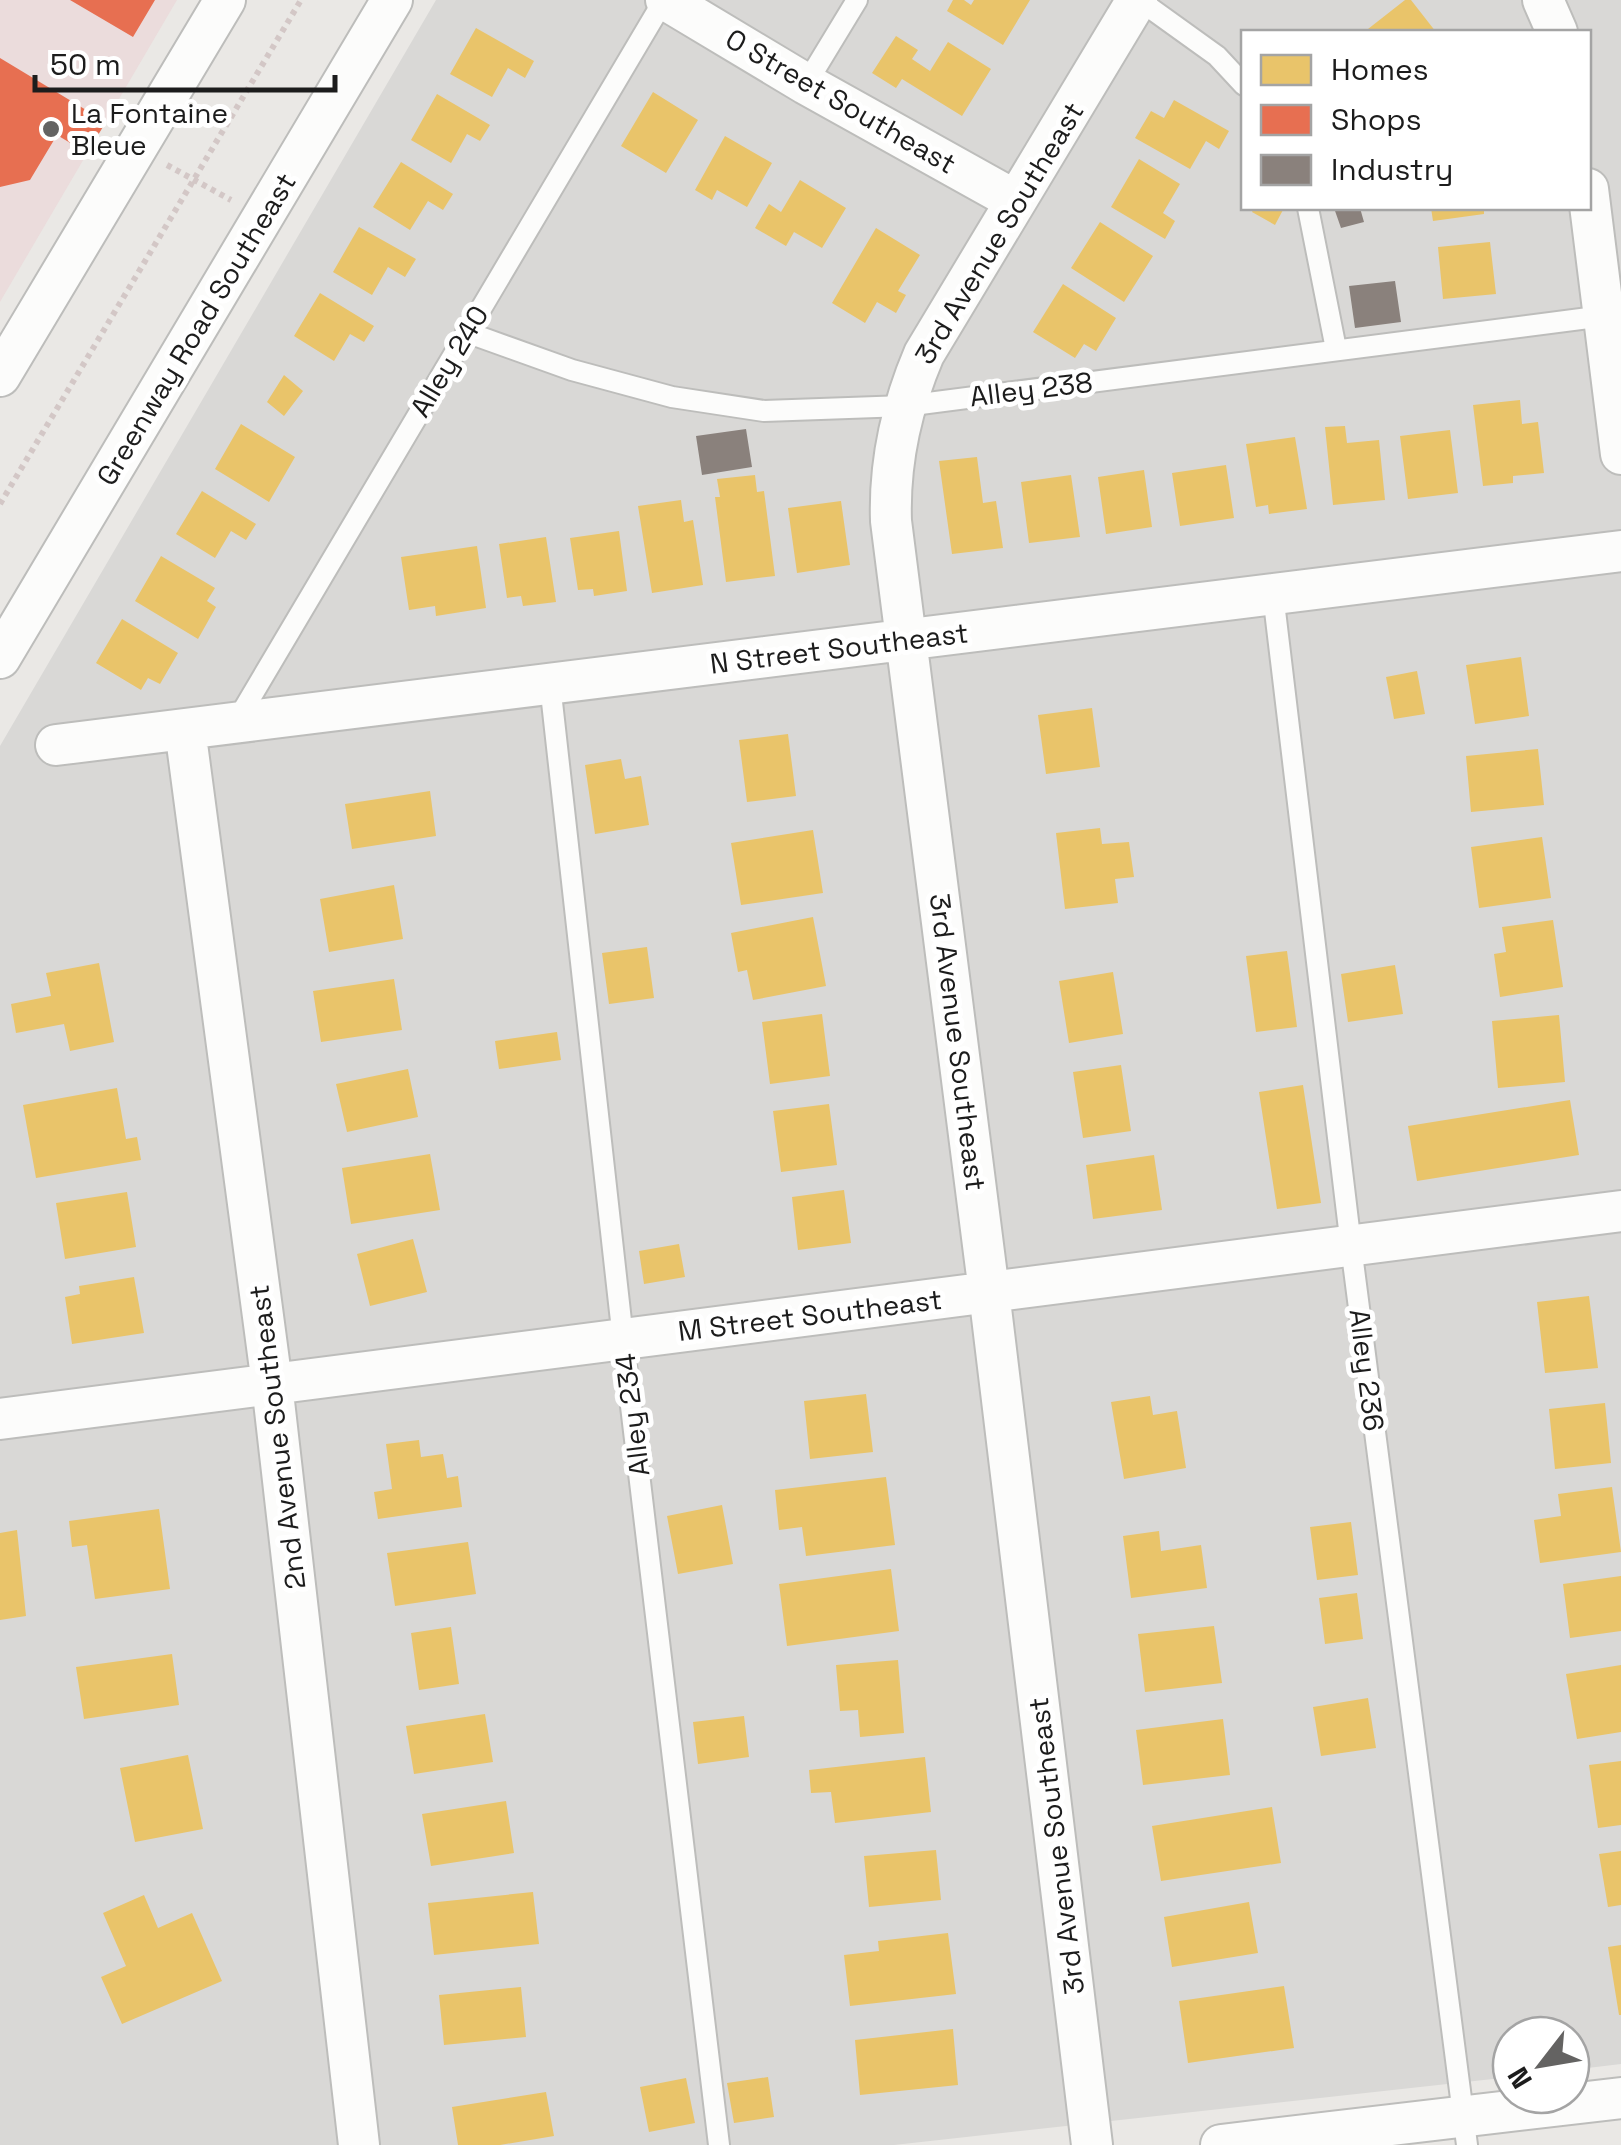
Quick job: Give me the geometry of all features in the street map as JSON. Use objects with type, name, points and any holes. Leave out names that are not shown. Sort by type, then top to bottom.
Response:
[{"type":"street","points":[[0,376],[225,0]]},
{"type":"street","name":"Greenway Road Southeast","points":[[0,658],[392,0]]},
{"type":"street","name":"O Street Southeast","points":[[665,0],[1016,202]]},
{"type":"street","name":"3rd Avenue Southeast","points":[[1092,2145],[890,495],[891,471],[905,406],[924,354],[1138,0]]},
{"type":"street","points":[[1542,0],[1556,30]]},
{"type":"street","points":[[1591,210],[1621,452]]},
{"type":"street","name":"N Street Southeast","points":[[56,746],[1621,551]]},
{"type":"street","name":"2nd Avenue Southeast","points":[[186,730],[272,1384],[359,2145]]},
{"type":"street","name":"M Street Southeast","points":[[0,1419],[1621,1211]]},
{"type":"street","points":[[1221,2145],[1466,2131],[1621,2098]]},
{"type":"lane","name":"Alley 240","points":[[234,724],[665,0]]},
{"type":"lane","points":[[806,84],[857,0]]},
{"type":"lane","points":[[1138,0],[1216,56],[1241,82]]},
{"type":"lane","points":[[1308,210],[1336,349]]},
{"type":"lane","name":"Alley 238","points":[[466,332],[572,370],[672,397],[764,411],[905,406],[1604,316]]},
{"type":"lane","name":"Alley 236","points":[[1274,594],[1351,1246],[1466,2131]]},
{"type":"lane","name":"Alley 234","points":[[550,684],[719,2145]]},
{"type":"path","points":[[0,504],[300,0]]},
{"type":"path","points":[[137,147],[263,217]]},
{"type":"shaded area","points":[[0,0],[177,0],[0,302]]},
{"type":"shaded area","points":[[436,0],[1621,0],[1621,2064],[1591,2068],[1591,2015],[1491,2015],[1491,2079],[894,2145],[0,2145],[0,746]]},
{"type":"building: Homes","points":[[953,0],[971,5],[974,0],[1030,0],[1003,45],[947,11]]},
{"type":"building: Homes","points":[[1405,0],[1411,0],[1434,30],[1369,30]]},
{"type":"building: Homes","points":[[476,28],[534,61],[525,78],[508,68],[492,97],[450,74]]},
{"type":"building: Homes","points":[[896,36],[918,50],[912,59],[930,71],[948,42],[991,69],[962,116],[902,79],[896,88],[872,73]]},
{"type":"building: Homes","points":[[653,92],[698,120],[666,173],[621,146]]},
{"type":"building: Homes","points":[[437,94],[490,125],[480,141],[467,134],[451,163],[411,140]]},
{"type":"building: Homes","points":[[1174,100],[1229,131],[1219,149],[1206,141],[1190,169],[1135,138],[1151,111],[1164,118]]},
{"type":"building: Homes","points":[[725,136],[772,163],[747,207],[717,190],[712,200],[695,190]]},
{"type":"building: Homes","points":[[1139,159],[1180,184],[1163,213],[1175,221],[1165,239],[1111,207]]},
{"type":"building: Homes","points":[[401,162],[453,194],[443,210],[428,201],[410,230],[373,207]]},
{"type":"building: Homes","points":[[800,180],[846,208],[822,248],[794,232],[786,246],[755,228],[769,204],[781,212]]},
{"type":"building: Homes","points":[[1253,210],[1283,210],[1275,225]]},
{"type":"building: Homes","points":[[1431,210],[1484,210],[1484,214],[1433,221]]},
{"type":"building: Homes","points":[[1100,222],[1153,256],[1124,302],[1071,268]]},
{"type":"building: Homes","points":[[359,227],[416,259],[405,277],[388,267],[372,295],[333,272]]},
{"type":"building: Homes","points":[[876,228],[920,255],[898,291],[906,295],[896,313],[877,302],[865,323],[832,303]]},
{"type":"building: Homes","points":[[1490,242],[1496,294],[1443,299],[1438,247]]},
{"type":"building: Homes","points":[[1063,284],[1116,318],[1096,351],[1084,344],[1075,358],[1033,332]]},
{"type":"building: Homes","points":[[320,293],[374,326],[364,342],[350,334],[334,361],[294,336]]},
{"type":"building: Homes","points":[[284,375],[303,391],[284,416],[267,402]]},
{"type":"building: Homes","points":[[1520,400],[1522,424],[1538,422],[1544,473],[1513,476],[1513,483],[1483,486],[1473,405]]},
{"type":"building: Homes","points":[[241,424],[295,457],[269,502],[215,469]]},
{"type":"building: Homes","points":[[1345,426],[1347,443],[1379,440],[1385,500],[1333,505],[1325,427]]},
{"type":"building: Homes","points":[[1450,430],[1458,493],[1408,499],[1400,436]]},
{"type":"building: Homes","points":[[1295,437],[1307,509],[1269,514],[1268,505],[1256,507],[1246,444]]},
{"type":"building: Homes","points":[[977,457],[983,503],[996,501],[1003,548],[952,554],[939,461]]},
{"type":"building: Homes","points":[[1226,465],[1234,518],[1180,526],[1172,473]]},
{"type":"building: Homes","points":[[1144,470],[1152,527],[1106,534],[1098,477]]},
{"type":"building: Homes","points":[[755,475],[757,492],[764,491],[775,576],[726,582],[715,497],[720,497],[717,479]]},
{"type":"building: Homes","points":[[1071,475],[1080,537],[1029,543],[1021,482]]},
{"type":"building: Homes","points":[[202,491],[256,524],[246,540],[231,531],[215,558],[176,534]]},
{"type":"building: Homes","points":[[681,500],[684,522],[693,520],[703,585],[652,593],[638,506]]},
{"type":"building: Homes","points":[[841,501],[850,565],[797,573],[788,508]]},
{"type":"building: Homes","points":[[619,531],[627,591],[594,596],[593,589],[578,590],[570,538]]},
{"type":"building: Homes","points":[[546,537],[556,602],[523,606],[521,596],[507,598],[499,544]]},
{"type":"building: Homes","points":[[477,546],[486,608],[436,616],[435,606],[409,610],[401,557]]},
{"type":"building: Homes","points":[[161,556],[215,588],[207,601],[216,607],[198,639],[135,601]]},
{"type":"building: Homes","points":[[122,619],[178,653],[160,684],[148,678],[141,690],[96,663]]},
{"type":"building: Homes","points":[[1521,657],[1529,716],[1475,724],[1466,665]]},
{"type":"building: Homes","points":[[1417,671],[1425,714],[1394,719],[1386,677]]},
{"type":"building: Homes","points":[[1092,708],[1100,767],[1046,774],[1038,715]]},
{"type":"building: Homes","points":[[788,734],[796,796],[747,802],[739,740]]},
{"type":"building: Homes","points":[[1538,749],[1544,805],[1471,812],[1466,756]]},
{"type":"building: Homes","points":[[621,759],[625,779],[641,776],[649,825],[595,834],[585,765]]},
{"type":"building: Homes","points":[[430,791],[436,836],[352,849],[345,804]]},
{"type":"building: Homes","points":[[1100,828],[1102,844],[1129,842],[1134,877],[1115,879],[1118,903],[1065,909],[1056,833]]},
{"type":"building: Homes","points":[[813,830],[823,893],[741,905],[731,843]]},
{"type":"building: Homes","points":[[1542,837],[1551,898],[1479,908],[1471,847]]},
{"type":"building: Homes","points":[[394,885],[403,939],[329,952],[320,899]]},
{"type":"building: Homes","points":[[813,917],[826,986],[753,1000],[747,970],[738,972],[731,933]]},
{"type":"building: Homes","points":[[1553,920],[1563,987],[1500,997],[1494,954],[1506,952],[1502,927]]},
{"type":"building: Homes","points":[[647,947],[654,998],[609,1004],[602,953]]},
{"type":"building: Homes","points":[[1287,951],[1297,1027],[1256,1032],[1246,956]]},
{"type":"building: Homes","points":[[99,963],[114,1042],[70,1051],[64,1024],[16,1033],[11,1004],[51,996],[46,973]]},
{"type":"building: Homes","points":[[1395,965],[1403,1014],[1348,1022],[1341,974]]},
{"type":"building: Homes","points":[[1113,972],[1123,1034],[1069,1043],[1059,981]]},
{"type":"building: Homes","points":[[394,979],[402,1030],[321,1042],[313,991]]},
{"type":"building: Homes","points":[[822,1014],[830,1076],[770,1084],[762,1022]]},
{"type":"building: Homes","points":[[1559,1015],[1565,1082],[1498,1088],[1492,1021]]},
{"type":"building: Homes","points":[[557,1032],[561,1060],[499,1069],[495,1041]]},
{"type":"building: Homes","points":[[1121,1065],[1131,1131],[1083,1138],[1073,1072]]},
{"type":"building: Homes","points":[[408,1069],[418,1117],[347,1132],[336,1084]]},
{"type":"building: Homes","points":[[1303,1085],[1321,1203],[1277,1209],[1259,1092]]},
{"type":"building: Homes","points":[[117,1088],[126,1139],[137,1137],[141,1160],[36,1178],[23,1105]]},
{"type":"building: Homes","points":[[1570,1100],[1579,1155],[1417,1181],[1408,1126]]},
{"type":"building: Homes","points":[[829,1104],[837,1165],[781,1172],[773,1111]]},
{"type":"building: Homes","points":[[430,1154],[440,1210],[351,1224],[342,1168]]},
{"type":"building: Homes","points":[[1154,1155],[1162,1210],[1093,1219],[1086,1165]]},
{"type":"building: Homes","points":[[844,1190],[851,1243],[798,1250],[792,1197]]},
{"type":"building: Homes","points":[[127,1192],[136,1247],[65,1259],[56,1203]]},
{"type":"building: Homes","points":[[413,1239],[427,1292],[370,1306],[357,1254]]},
{"type":"building: Homes","points":[[679,1244],[685,1277],[644,1284],[639,1251]]},
{"type":"building: Homes","points":[[134,1277],[144,1333],[72,1344],[65,1297],[80,1294],[79,1286]]},
{"type":"building: Homes","points":[[1589,1296],[1598,1368],[1545,1373],[1537,1302]]},
{"type":"building: Homes","points":[[866,1394],[873,1452],[810,1459],[804,1401]]},
{"type":"building: Homes","points":[[1150,1396],[1153,1415],[1177,1411],[1186,1468],[1124,1479],[1111,1402]]},
{"type":"building: Homes","points":[[1605,1403],[1611,1463],[1555,1469],[1549,1409]]},
{"type":"building: Homes","points":[[419,1440],[421,1457],[443,1454],[447,1478],[458,1476],[462,1507],[378,1519],[374,1492],[392,1489],[386,1444]]},
{"type":"building: Homes","points":[[886,1477],[895,1545],[806,1556],[802,1527],[779,1530],[775,1490]]},
{"type":"building: Homes","points":[[1612,1487],[1621,1552],[1540,1563],[1534,1520],[1561,1516],[1558,1494]]},
{"type":"building: Homes","points":[[722,1505],[733,1564],[678,1574],[667,1516]]},
{"type":"building: Homes","points":[[159,1509],[170,1589],[95,1599],[87,1545],[72,1547],[69,1521]]},
{"type":"building: Homes","points":[[1351,1522],[1358,1575],[1317,1580],[1310,1527]]},
{"type":"building: Homes","points":[[17,1530],[26,1616],[0,1620],[0,1533]]},
{"type":"building: Homes","points":[[1159,1531],[1161,1551],[1201,1545],[1207,1588],[1131,1598],[1123,1536]]},
{"type":"building: Homes","points":[[468,1542],[476,1594],[395,1606],[387,1553]]},
{"type":"building: Homes","points":[[891,1569],[899,1631],[787,1646],[779,1584]]},
{"type":"building: Homes","points":[[1621,1576],[1621,1631],[1570,1638],[1563,1584]]},
{"type":"building: Homes","points":[[1357,1593],[1363,1639],[1325,1644],[1319,1598]]},
{"type":"building: Homes","points":[[1214,1626],[1222,1683],[1145,1692],[1138,1634]]},
{"type":"building: Homes","points":[[451,1627],[459,1684],[419,1690],[411,1633]]},
{"type":"building: Homes","points":[[172,1654],[179,1705],[84,1719],[76,1667]]},
{"type":"building: Homes","points":[[898,1660],[904,1733],[860,1737],[858,1710],[840,1711],[836,1665]]},
{"type":"building: Homes","points":[[1621,1665],[1621,1732],[1577,1739],[1566,1674]]},
{"type":"building: Homes","points":[[1368,1698],[1376,1748],[1321,1756],[1313,1707]]},
{"type":"building: Homes","points":[[485,1714],[493,1762],[414,1774],[406,1726]]},
{"type":"building: Homes","points":[[744,1716],[749,1757],[698,1764],[693,1722]]},
{"type":"building: Homes","points":[[1223,1719],[1230,1775],[1143,1785],[1136,1730]]},
{"type":"building: Homes","points":[[188,1755],[203,1829],[135,1842],[120,1768]]},
{"type":"building: Homes","points":[[925,1757],[931,1812],[835,1823],[831,1792],[811,1793],[809,1770]]},
{"type":"building: Homes","points":[[1621,1761],[1621,1825],[1598,1828],[1589,1765]]},
{"type":"building: Homes","points":[[506,1801],[514,1853],[431,1866],[422,1814]]},
{"type":"building: Homes","points":[[1272,1807],[1281,1863],[1161,1881],[1152,1826]]},
{"type":"building: Homes","points":[[936,1850],[941,1900],[869,1907],[864,1856]]},
{"type":"building: Homes","points":[[1621,1851],[1621,1905],[1608,1907],[1599,1854]]},
{"type":"building: Homes","points":[[533,1892],[539,1944],[434,1955],[428,1903]]},
{"type":"building: Homes","points":[[144,1895],[158,1928],[192,1913],[222,1981],[122,2024],[101,1977],[126,1966],[103,1913]]},
{"type":"building: Homes","points":[[1249,1902],[1258,1953],[1172,1967],[1164,1917]]},
{"type":"building: Homes","points":[[948,1933],[956,1994],[850,2006],[844,1955],[879,1951],[878,1941]]},
{"type":"building: Homes","points":[[1621,1945],[1621,2015],[1619,2015],[1608,1947]]},
{"type":"building: Homes","points":[[1284,1986],[1294,2048],[1188,2063],[1179,2001]]},
{"type":"building: Homes","points":[[521,1987],[526,2037],[444,2045],[439,1995]]},
{"type":"building: Homes","points":[[953,2029],[958,2085],[860,2095],[855,2040]]},
{"type":"building: Homes","points":[[768,2077],[774,2117],[734,2123],[727,2083]]},
{"type":"building: Homes","points":[[686,2078],[695,2123],[649,2132],[640,2087]]},
{"type":"building: Homes","points":[[546,2092],[554,2136],[500,2145],[458,2145],[452,2107]]},
{"type":"building: Shops","points":[[70,0],[155,0],[133,37]]},
{"type":"building: Shops","name":"La Fontaine Bleue","points":[[0,58],[106,122],[87,153],[57,135],[30,180],[0,187]]},
{"type":"building: Industry","points":[[1335,210],[1361,210],[1364,222],[1341,228]]},
{"type":"building: Industry","points":[[1395,281],[1401,322],[1355,328],[1349,286]]},
{"type":"building: Industry","points":[[746,429],[752,467],[702,475],[696,436]]},
{"type":"place","name":"La Fontaine Bleue","points":[[51,129]]}]
